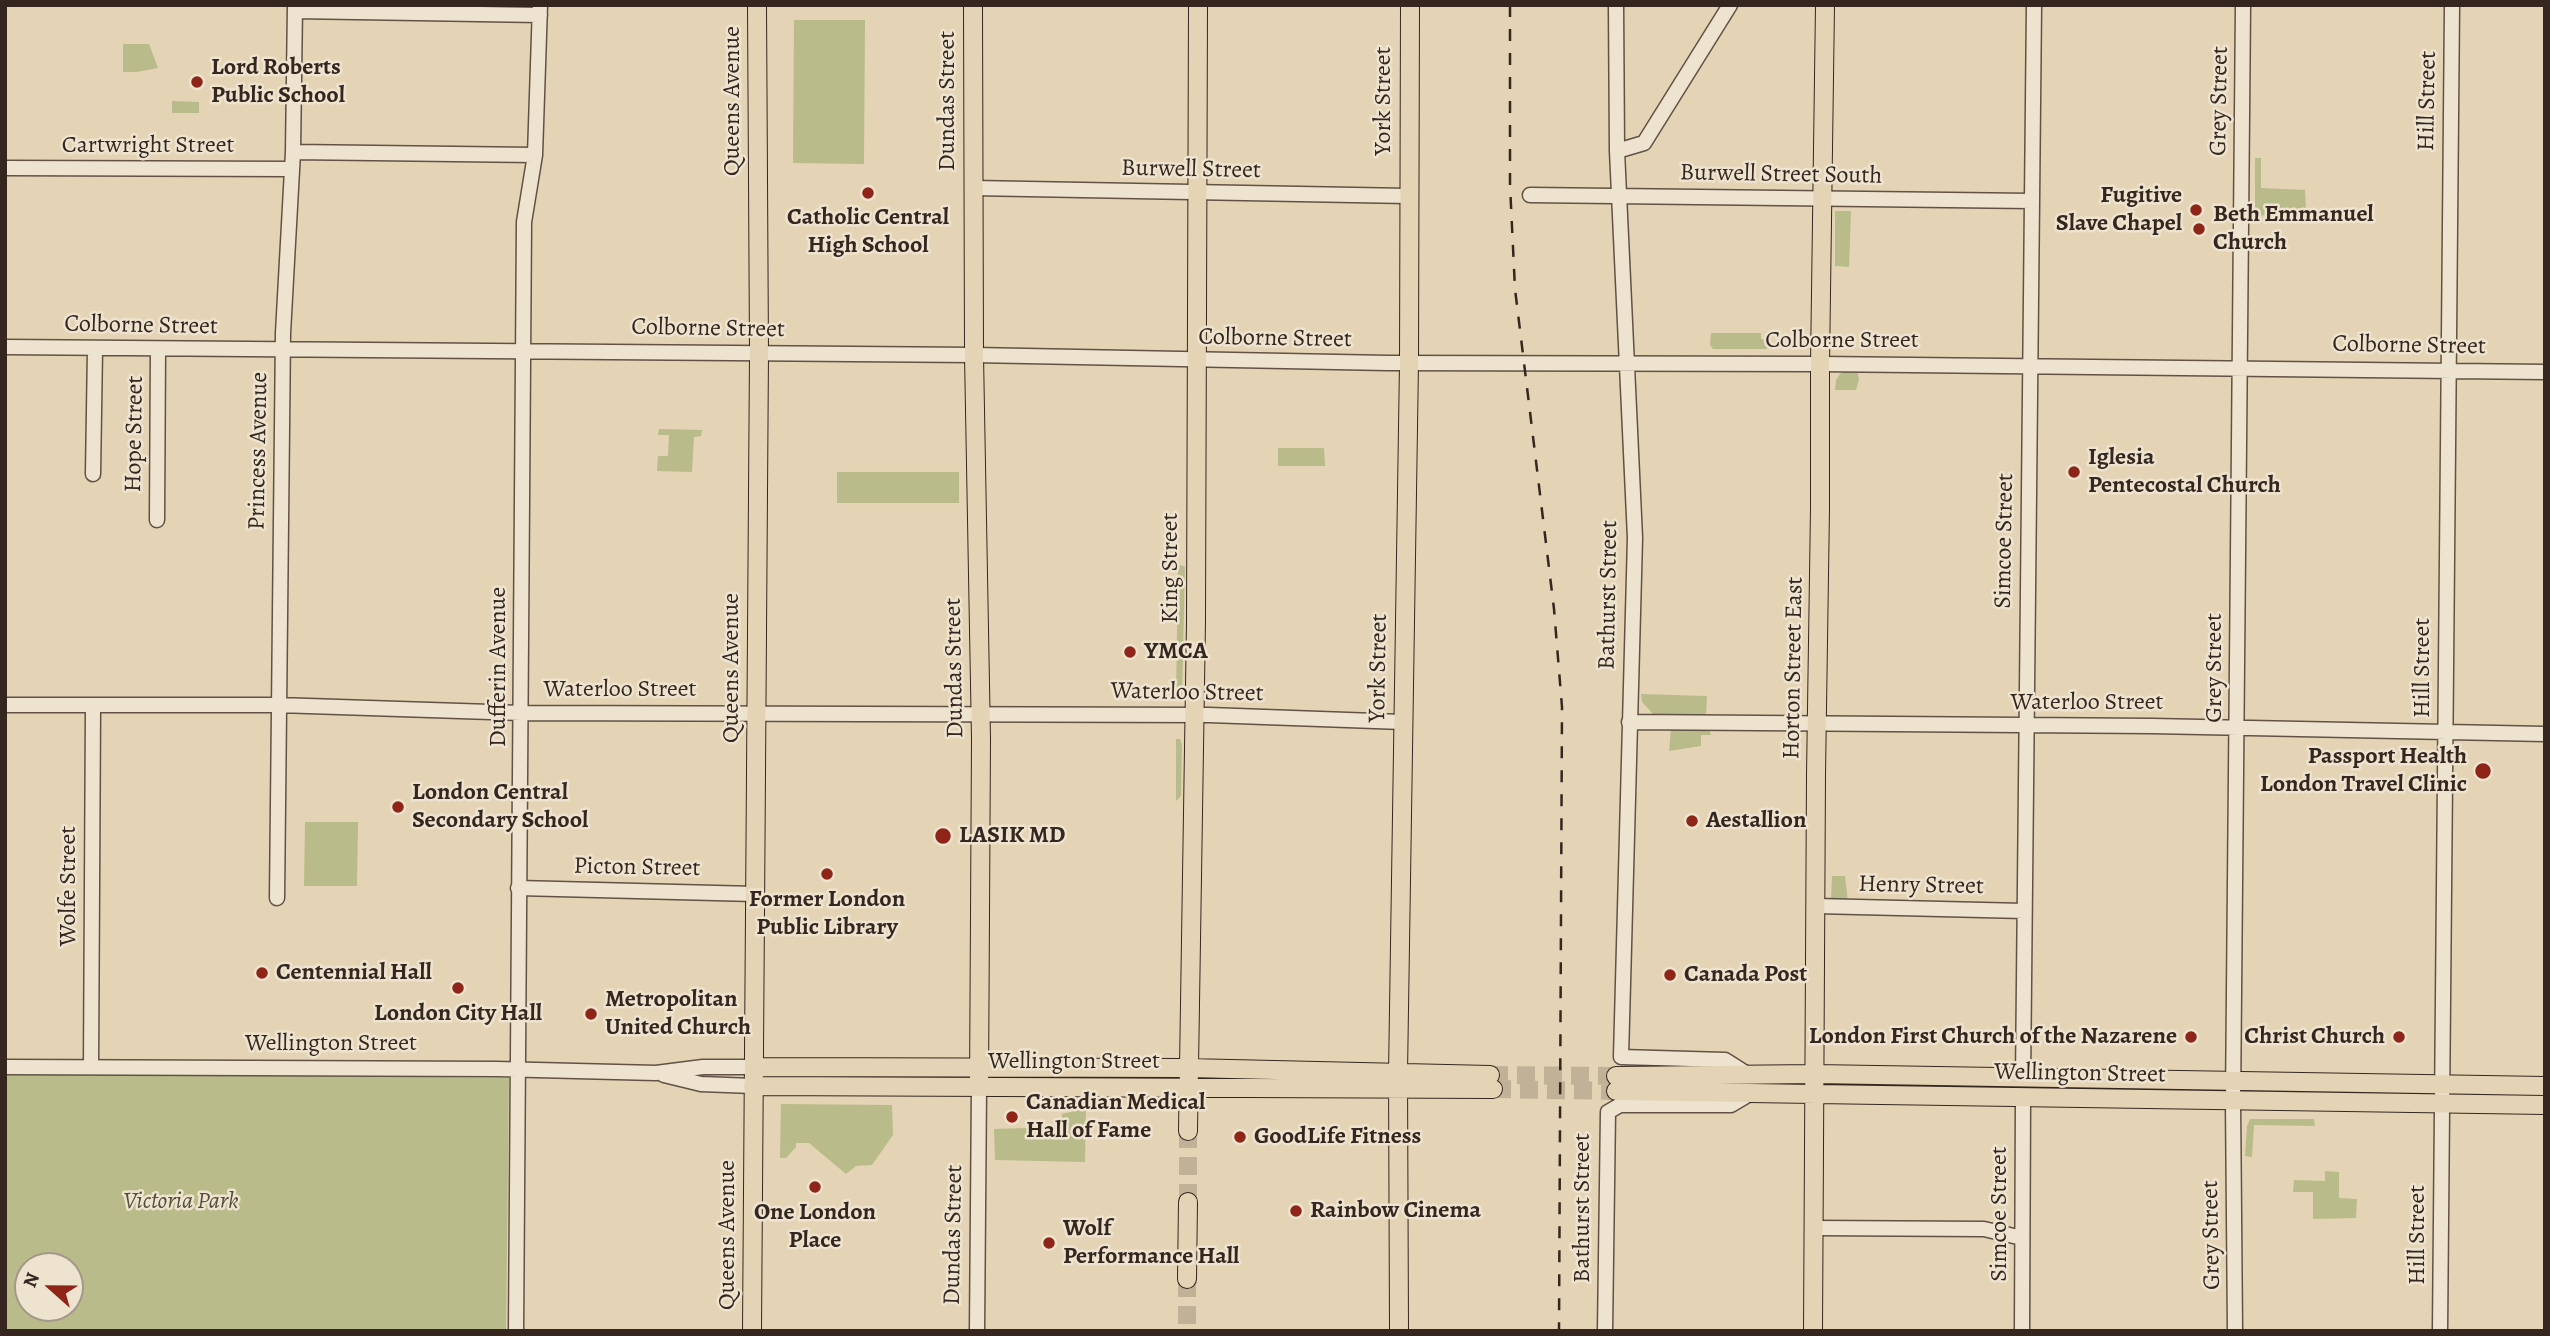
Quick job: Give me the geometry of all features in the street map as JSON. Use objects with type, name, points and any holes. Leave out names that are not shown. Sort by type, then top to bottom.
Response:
[{"type":"main road","name":"Queens Avenue","points":[[752,1331],[760,353],[757,5]]},
{"type":"main road","name":"Dundas Street","points":[[972,5],[974,355],[981,752],[979,1087]]},
{"type":"main road","name":"King Street","points":[[1188,1131],[1196,621],[1198,5]]},
{"type":"main road","name":"York Street","points":[[1399,1331],[1398,1081],[1409,363],[1409,5]]},
{"type":"main road","name":"Horton Street East","points":[[1813,1331],[1825,5]]},
{"type":"main road","name":"Wellington Street","points":[[754,1067],[1188,1068],[1398,1081],[1492,1082]]},
{"type":"main road","name":"Wellington Street","points":[[1614,1092],[1747,1074],[2545,1086]]},
{"type":"main road","name":"Wellington Street","points":[[753,1086],[1189,1086],[1364,1089],[1398,1081]]},
{"type":"main road","points":[[1364,1089],[1384,1100],[1398,1120]]},
{"type":"main road","name":"Wellington Street","points":[[1614,1092],[1755,1091],[2023,1098],[2545,1105]]},
{"type":"main road","points":[[1187,1279],[1188,1202]]},
{"type":"street","name":"Bathurst Street","points":[[1616,5],[1617,151],[1635,538],[1621,1057],[1725,1060],[1747,1074]]},
{"type":"street","points":[[1617,151],[1644,143],[1730,5]]},
{"type":"street","name":"Simcoe Street","points":[[2023,1078],[2034,5]]},
{"type":"street","name":"Grey Street","points":[[2235,1331],[2233,1082],[2243,5]]},
{"type":"street","name":"Hill Street","points":[[2440,1331],[2452,5]]},
{"type":"street","points":[[295,8],[540,10]]},
{"type":"street","name":"Princess Avenue","points":[[277,898],[283,351],[293,152],[295,8]]},
{"type":"street","name":"Dufferin Avenue","points":[[516,1331],[523,222],[535,156],[540,10]]},
{"type":"street","points":[[293,152],[535,156]]},
{"type":"street","name":"Cartwright Street","points":[[5,168],[291,169]]},
{"type":"street","name":"Burwell Street","points":[[973,188],[1408,196]]},
{"type":"street","name":"Burwell Street South","points":[[1530,195],[2032,201]]},
{"type":"street","name":"Colborne Street","points":[[5,347],[974,355],[1409,363],[1820,363],[2545,372]]},
{"type":"street","points":[[93,474],[95,349]]},
{"type":"street","name":"Hope Street","points":[[157,520],[158,349]]},
{"type":"street","name":"Waterloo Street","points":[[5,705],[278,705],[522,713],[1193,716],[1402,722]]},
{"type":"street","name":"Wolfe Street","points":[[91,1067],[93,706]]},
{"type":"street","name":"Waterloo Street","points":[[1629,723],[2237,727],[2545,734]]},
{"type":"street","name":"Picton Street","points":[[518,888],[755,894]]},
{"type":"street","name":"Henry Street","points":[[1816,906],[2024,911]]},
{"type":"street","name":"Wellington Street","points":[[5,1067],[656,1073],[703,1067],[754,1067]]},
{"type":"street","name":"Wellington Street","points":[[656,1073],[701,1084],[753,1086]]},
{"type":"street","name":"Dundas Street","points":[[977,1331],[979,1087]]},
{"type":"street","name":"Bathurst Street","points":[[1605,1331],[1606,1117],[1614,1092]]},
{"type":"street","name":"Simcoe Street","points":[[2022,1331],[2023,1098]]},
{"type":"street","points":[[1814,1228],[1983,1229],[2022,1238]]},
{"type":"green space","points":[[794,20],[865,20],[864,164],[793,163]]},
{"type":"green space","points":[[123,44],[149,44],[158,68],[123,72]]},
{"type":"green space","points":[[172,101],[199,102],[199,113],[172,113]]},
{"type":"green space","points":[[2255,158],[2261,158],[2261,188],[2305,190],[2306,209],[2330,211],[2330,219],[2255,215]]},
{"type":"green space","points":[[1835,211],[1851,211],[1849,267],[1835,266]]},
{"type":"green space","points":[[1711,333],[1761,333],[1761,339],[1767,340],[1767,349],[1713,349],[1710,345]]},
{"type":"green space","points":[[1857,369],[1859,380],[1856,390],[1835,390],[1840,374]]},
{"type":"green space","points":[[659,429],[702,430],[701,436],[694,437],[692,472],[657,471],[658,456],[668,456],[669,435],[658,435]]},
{"type":"green space","points":[[1278,448],[1324,448],[1325,466],[1278,466]]},
{"type":"green space","points":[[837,472],[959,472],[959,503],[837,503]]},
{"type":"green space","points":[[1178,564],[1185,567],[1182,697],[1178,700],[1176,697]]},
{"type":"green space","points":[[1641,694],[1707,696],[1706,716],[1654,715],[1642,702]]},
{"type":"green space","points":[[1671,729],[1709,729],[1711,735],[1701,735],[1701,746],[1669,751]]},
{"type":"green space","points":[[1176,739],[1180,739],[1182,745],[1181,796],[1176,801]]},
{"type":"green space","points":[[305,822],[358,822],[357,886],[304,886]]},
{"type":"green space","points":[[1832,876],[1845,876],[1848,902],[1831,901]]},
{"type":"green space","name":"Victoria Park","points":[[5,1072],[509,1078],[506,1331],[5,1331]]},
{"type":"green space","points":[[781,1104],[892,1105],[893,1135],[872,1165],[856,1166],[846,1174],[809,1143],[796,1143],[796,1147],[786,1158],[780,1158]]},
{"type":"green space","points":[[1086,1108],[1085,1162],[995,1160],[994,1129],[1028,1128],[1028,1124],[1042,1124],[1044,1128],[1063,1125],[1062,1114]]},
{"type":"green space","points":[[2250,1119],[2314,1119],[2315,1126],[2254,1125],[2252,1157],[2245,1156]]},
{"type":"green space","points":[[2325,1171],[2339,1172],[2339,1198],[2357,1199],[2356,1218],[2313,1219],[2313,1192],[2293,1192],[2294,1180],[2325,1181]]},
{"type":"tunnel","points":[[1490,1075],[1616,1076]]},
{"type":"tunnel","points":[[1493,1089],[1616,1091]]},
{"type":"tunnel","points":[[1188,1131],[1188,1202]]},
{"type":"tunnel","points":[[1187,1279],[1187,1331]]},
{"type":"railway","points":[[1510,5],[1510,185],[1515,289],[1554,609],[1562,707],[1559,1331]]},
{"type":"place","name":"Lord Roberts Public School","points":[[197,82]]},
{"type":"place","name":"Catholic Central High School","points":[[868,193]]},
{"type":"place","name":"Fugitive Slave Chapel","points":[[2196,210]]},
{"type":"place","name":"Beth Emmanuel Church","points":[[2199,229]]},
{"type":"place","name":"Iglesia Pentecostal Church","points":[[2074,472]]},
{"type":"place","name":"YMCA","points":[[1130,652]]},
{"type":"place","name":"Passport Health London Travel Clinic","points":[[2483,771]]},
{"type":"place","name":"London Central Secondary School","points":[[398,807]]},
{"type":"place","name":"Aestallion","points":[[1692,821]]},
{"type":"place","name":"LASIK MD","points":[[943,836]]},
{"type":"place","name":"Former London Public Library","points":[[827,874]]},
{"type":"place","name":"Centennial Hall","points":[[262,973]]},
{"type":"place","name":"Canada Post","points":[[1670,975]]},
{"type":"place","name":"London City Hall","points":[[458,988]]},
{"type":"place","name":"Metropolitan United Church","points":[[591,1014]]},
{"type":"place","name":"London First Church of the Nazarene","points":[[2191,1037]]},
{"type":"place","name":"Christ Church","points":[[2399,1037]]},
{"type":"place","name":"Canadian Medical Hall of Fame","points":[[1012,1117]]},
{"type":"place","name":"GoodLife Fitness","points":[[1240,1137]]},
{"type":"place","name":"One London Place","points":[[815,1187]]},
{"type":"place","name":"Rainbow Cinema","points":[[1296,1211]]},
{"type":"place","name":"Wolf Performance Hall","points":[[1049,1243]]}]
